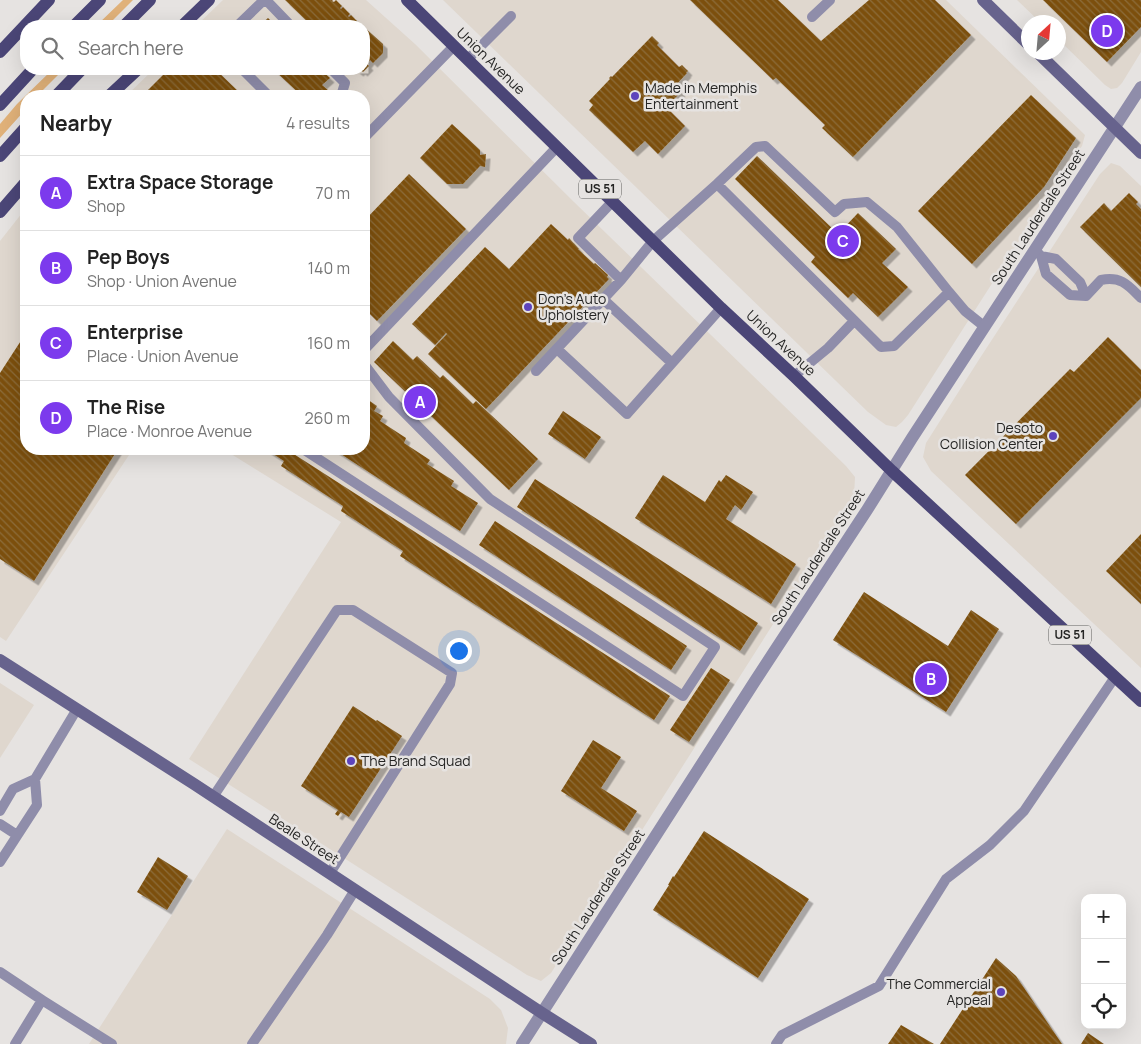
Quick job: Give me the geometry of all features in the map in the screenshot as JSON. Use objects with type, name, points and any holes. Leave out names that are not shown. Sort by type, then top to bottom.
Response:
[{"type":"main road","points":[[30,20],[49,0]]},
{"type":"main road","points":[[80,20],[100,0]]},
{"type":"main road","points":[[130,20],[150,0]]},
{"type":"main road","points":[[188,20],[208,0]]},
{"type":"main road","name":"Union Avenue","points":[[407,0],[721,308],[1141,701]]},
{"type":"main road","points":[[0,52],[20,31]]},
{"type":"main road","points":[[0,105],[28,75]]},
{"type":"main road","points":[[62,90],[76,75]]},
{"type":"main road","points":[[115,90],[132,75]]},
{"type":"main road","points":[[0,156],[20,134]]},
{"type":"main road","points":[[0,212],[20,189]]},
{"type":"street","points":[[983,0],[1021,37]]},
{"type":"street","points":[[1045,60],[1141,153]]},
{"type":"street","name":"South Lauderdale Street","points":[[522,1044],[985,327],[1038,253],[1141,88]]},
{"type":"street","name":"Beale Street","points":[[0,660],[214,797],[591,1044]]},
{"type":"lane","points":[[243,20],[265,0],[285,20]]},
{"type":"lane","points":[[812,17],[830,0]]},
{"type":"lane","points":[[468,59],[511,16]]},
{"type":"lane","points":[[370,132],[454,46]]},
{"type":"lane","points":[[248,75],[263,90]]},
{"type":"lane","points":[[338,75],[345,83],[343,90]]},
{"type":"lane","points":[[536,371],[621,280],[653,242],[756,147],[765,146],[835,212],[844,204],[867,202],[897,227],[948,292],[965,311],[985,327]]},
{"type":"lane","points":[[370,344],[557,147]]},
{"type":"lane","points":[[717,184],[881,347],[894,346],[948,292]]},
{"type":"lane","points":[[613,202],[578,238],[621,280]]},
{"type":"lane","points":[[1038,253],[1046,274],[1070,296],[1086,296],[1100,280],[1117,279],[1125,283],[1141,298]]},
{"type":"lane","points":[[1038,253],[1056,259],[1080,282],[1086,296]]},
{"type":"lane","points":[[603,299],[672,363]]},
{"type":"lane","points":[[557,349],[627,414],[721,308]]},
{"type":"lane","points":[[794,376],[828,348],[854,321]]},
{"type":"lane","points":[[312,455],[683,696],[715,647],[490,499],[389,397],[370,372]]},
{"type":"lane","points":[[214,797],[337,610],[353,610],[452,673],[450,684],[330,873]]},
{"type":"lane","points":[[776,1044],[782,1035],[879,986],[946,878],[990,845],[1024,811],[1115,677]]},
{"type":"lane","points":[[0,811],[13,789],[34,779],[77,709]]},
{"type":"lane","points":[[0,862],[37,805],[34,779]]},
{"type":"lane","points":[[0,824],[17,835]]},
{"type":"lane","points":[[252,1044],[327,935],[355,890]]},
{"type":"lane","points":[[0,972],[112,1044]]},
{"type":"lane","points":[[15,1044],[42,1000]]},
{"type":"shaded area","points":[[123,0],[133,0],[113,20],[102,20]]},
{"type":"shaded area","points":[[223,0],[366,0],[415,44],[574,202],[846,466],[855,477],[854,497],[551,973],[541,981],[527,975],[189,759],[341,522],[233,455],[370,455],[370,90],[132,90],[148,75],[370,75],[370,20],[202,20]]},
{"type":"shaded area","points":[[443,0],[946,0],[1085,135],[1082,146],[908,415],[896,427],[886,425],[868,412]]},
{"type":"shaded area","points":[[1017,0],[1141,0],[1141,52],[1122,83],[1117,88],[1111,89],[1066,47],[1066,15],[1033,15]]},
{"type":"shaded area","points":[[47,75],[58,75],[43,90],[31,90]]},
{"type":"shaded area","points":[[20,101],[20,116],[0,138],[0,124]]},
{"type":"shaded area","points":[[1111,163],[1120,166],[1141,186],[1141,668],[931,471],[923,457],[926,443],[980,358],[1100,174]]},
{"type":"shaded area","points":[[20,216],[20,455],[129,455],[6,641],[0,637],[0,241]]},
{"type":"shaded area","points":[[0,683],[34,705],[0,758]]},
{"type":"shaded area","points":[[227,829],[490,999],[501,1010],[508,1028],[506,1044],[89,1044]]},
{"type":"building","points":[[285,0],[333,0],[334,2],[336,0],[342,6],[341,9],[343,7],[350,14],[349,17],[351,15],[356,20],[306,20]]},
{"type":"building","points":[[690,0],[778,0],[821,41],[869,0],[935,0],[971,35],[853,157],[822,128],[825,125],[776,78],[773,80]]},
{"type":"building","points":[[1043,0],[1141,0],[1141,27],[1107,62],[1066,22],[1066,15],[1058,15]]},
{"type":"building","points":[[370,32],[383,44],[383,53],[373,63],[370,60]]},
{"type":"building","name":"Made in Memphis Entertainment","points":[[652,36],[659,43],[657,45],[679,67],[682,65],[688,71],[675,86],[681,92],[666,107],[685,126],[658,154],[645,141],[633,152],[589,110],[593,105],[589,101],[609,78]]},
{"type":"building","points":[[163,75],[221,75],[237,90],[148,90]]},
{"type":"building","points":[[279,75],[327,75],[330,78],[322,85],[328,90],[296,90]]},
{"type":"building","points":[[1031,95],[1076,138],[1044,187],[972,264],[918,211]]},
{"type":"building","points":[[452,124],[480,150],[480,155],[486,154],[485,167],[480,166],[463,184],[447,184],[420,158]]},
{"type":"building","points":[[757,156],[838,234],[858,213],[896,249],[882,263],[908,287],[878,317],[853,293],[848,298],[811,262],[815,257],[735,179]]},
{"type":"building","points":[[409,174],[466,229],[377,321],[370,314],[370,215]]},
{"type":"building","points":[[1129,193],[1138,202],[1136,204],[1141,209],[1141,287],[1080,227],[1104,203],[1111,211]]},
{"type":"building","name":"Don's Auto Upholstery","points":[[551,224],[568,240],[569,238],[578,249],[608,275],[609,279],[486,409],[428,354],[447,334],[435,345],[412,324],[485,247],[509,269]]},
{"type":"building","name":"Desoto Collision Center","points":[[1108,337],[1141,370],[1141,398],[1016,524],[965,475],[1070,369],[1074,372]]},
{"type":"building","points":[[393,341],[413,360],[417,356],[440,378],[443,375],[473,404],[476,401],[538,459],[509,490],[374,362]]},
{"type":"building","points":[[20,342],[20,455],[114,455],[34,581],[0,559],[0,373]]},
{"type":"building","points":[[370,401],[377,406],[374,411],[383,416],[380,421],[406,438],[404,443],[430,460],[427,464],[454,481],[451,486],[478,503],[460,531],[342,455],[370,455]]},
{"type":"building","points":[[563,411],[601,437],[585,459],[548,434]]},
{"type":"building","points":[[274,455],[295,455],[670,696],[654,720],[400,556],[403,551],[341,511],[343,506],[281,466],[284,461]]},
{"type":"building","points":[[663,475],[705,502],[719,480],[721,482],[726,475],[753,492],[741,510],[735,505],[726,519],[796,564],[771,604],[635,518]]},
{"type":"building","points":[[535,479],[758,623],[740,651],[517,507]]},
{"type":"building","points":[[495,521],[687,646],[671,670],[479,545]]},
{"type":"building","points":[[1141,534],[1141,604],[1106,571]]},
{"type":"building","points":[[864,592],[948,646],[971,610],[999,629],[946,712],[833,640]]},
{"type":"building","points":[[711,668],[730,680],[689,742],[670,730]]},
{"type":"building","name":"The Brand Squad","points":[[353,706],[402,736],[349,817],[341,812],[338,816],[335,814],[338,810],[301,786]]},
{"type":"building","points":[[593,740],[621,757],[601,788],[637,811],[624,831],[561,791]]},
{"type":"building","points":[[704,831],[809,899],[758,978],[653,910],[673,876]]},
{"type":"building","points":[[158,857],[188,876],[167,910],[137,892]]},
{"type":"building","name":"The Commercial Appeal","points":[[996,958],[1016,976],[1062,1044],[940,1044]]},
{"type":"building","name":"The Commercial Appeal","points":[[901,1025],[934,1044],[888,1044]]},
{"type":"building","points":[[1088,1033],[1104,1044],[1081,1044]]},
{"type":"place","name":"The Rise","points":[[1107,31]]},
{"type":"place","name":"Made in Memphis Entertainment","points":[[635,96]]},
{"type":"place","name":"Enterprise","points":[[843,241]]},
{"type":"place","name":"Don's Auto Upholstery","points":[[528,307]]},
{"type":"place","name":"Extra Space Storage","points":[[420,402]]},
{"type":"place","name":"Desoto Collision Center","points":[[1053,436]]},
{"type":"place","name":"Pep Boys","points":[[931,679]]},
{"type":"place","name":"The Brand Squad","points":[[351,761]]},
{"type":"place","name":"The Commercial Appeal","points":[[1001,992]]}]
